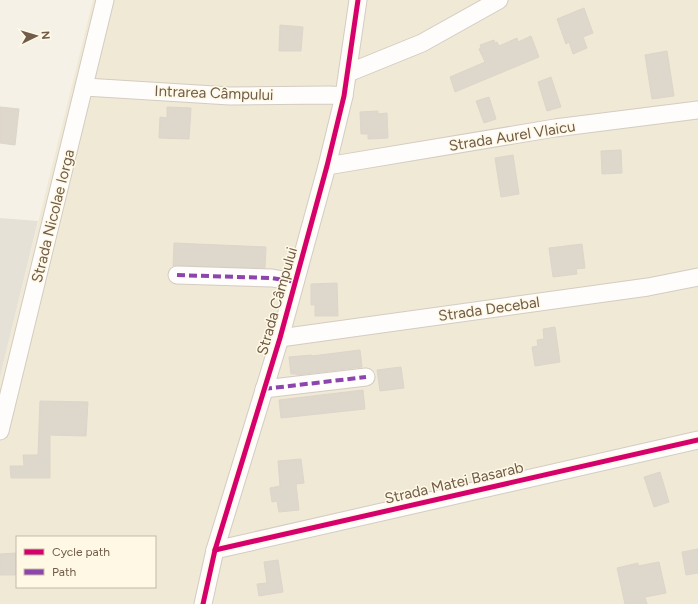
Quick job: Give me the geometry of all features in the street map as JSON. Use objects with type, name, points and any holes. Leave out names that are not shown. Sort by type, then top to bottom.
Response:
[{"type":"street","name":"Strada Nicolae Iorga","points":[[0,431],[105,0]]},
{"type":"street","name":"Strada Câmpului","points":[[203,604],[215,550],[280,338],[327,166],[344,96],[358,0]]},
{"type":"street","points":[[348,73],[422,43],[499,0]]},
{"type":"street","name":"Intrarea Câmpului","points":[[84,87],[230,96],[344,96]]},
{"type":"street","name":"Strada Aurel Vlaicu","points":[[327,166],[555,128],[698,110]]},
{"type":"street","points":[[177,275],[272,278],[295,282]]},
{"type":"street","name":"Strada Decebal","points":[[280,338],[648,287],[698,277]]},
{"type":"street","points":[[264,389],[366,377]]},
{"type":"street","name":"Strada Matei Basarab","points":[[215,550],[698,440]]},
{"type":"shaded area","points":[[93,0],[698,0],[698,604],[0,604],[0,377]]},
{"type":"shaded area","points":[[0,218],[38,221],[0,377]]},
{"type":"building","points":[[584,8],[593,33],[583,37],[587,48],[573,54],[569,42],[566,44],[557,19]]},
{"type":"building","points":[[280,25],[303,27],[301,51],[279,51]]},
{"type":"building","points":[[531,36],[539,57],[455,92],[450,77],[485,62],[479,49],[481,48],[480,45],[494,40],[499,46],[517,38],[518,42]]},
{"type":"building","points":[[667,51],[674,96],[652,99],[645,55]]},
{"type":"building","points":[[551,77],[561,107],[547,111],[538,82]]},
{"type":"building","points":[[489,97],[496,119],[484,123],[476,101]]},
{"type":"building","points":[[0,107],[19,109],[15,145],[0,143]]},
{"type":"building","points":[[167,107],[191,108],[189,139],[159,138],[160,117],[167,118]]},
{"type":"building","points":[[378,111],[378,114],[387,113],[388,138],[368,139],[368,134],[361,134],[360,112]]},
{"type":"building","points":[[621,150],[622,173],[602,174],[601,151]]},
{"type":"building","points":[[513,155],[519,194],[501,197],[495,158]]},
{"type":"building","points":[[174,243],[266,247],[265,268],[173,266]]},
{"type":"building","points":[[582,244],[585,268],[576,269],[577,274],[553,277],[549,248]]},
{"type":"building","points":[[337,283],[338,316],[315,316],[315,305],[311,305],[311,284]]},
{"type":"building","points":[[555,327],[560,362],[535,366],[532,347],[538,346],[537,340],[544,339],[543,329]]},
{"type":"building","points":[[360,350],[362,367],[297,375],[291,374],[289,357],[312,356]]},
{"type":"building","points":[[401,367],[404,388],[380,391],[377,370]]},
{"type":"building","points":[[363,390],[365,409],[281,418],[279,400]]},
{"type":"building","points":[[40,401],[88,402],[86,436],[50,435],[50,478],[11,478],[10,466],[24,466],[23,455],[38,455]]},
{"type":"building","points":[[301,459],[304,483],[296,484],[299,510],[279,512],[277,501],[272,502],[270,488],[280,486],[278,461]]},
{"type":"building","points":[[660,472],[669,502],[654,507],[644,477]]},
{"type":"building","points":[[698,549],[698,573],[686,575],[682,552]]},
{"type":"building","points":[[16,553],[16,575],[0,575],[0,554]]},
{"type":"building","points":[[278,560],[283,592],[259,596],[257,584],[267,583],[264,562]]},
{"type":"building","points":[[659,562],[666,593],[645,597],[647,604],[625,604],[617,568],[638,563],[638,566]]},
{"type":"marked path","points":[[177,275],[272,278],[295,282]]},
{"type":"marked path","points":[[264,389],[366,377]]},
{"type":"cycle path","points":[[203,604],[215,550],[280,338],[327,166],[344,96],[358,0]]},
{"type":"cycle path","points":[[215,550],[698,440]]}]
